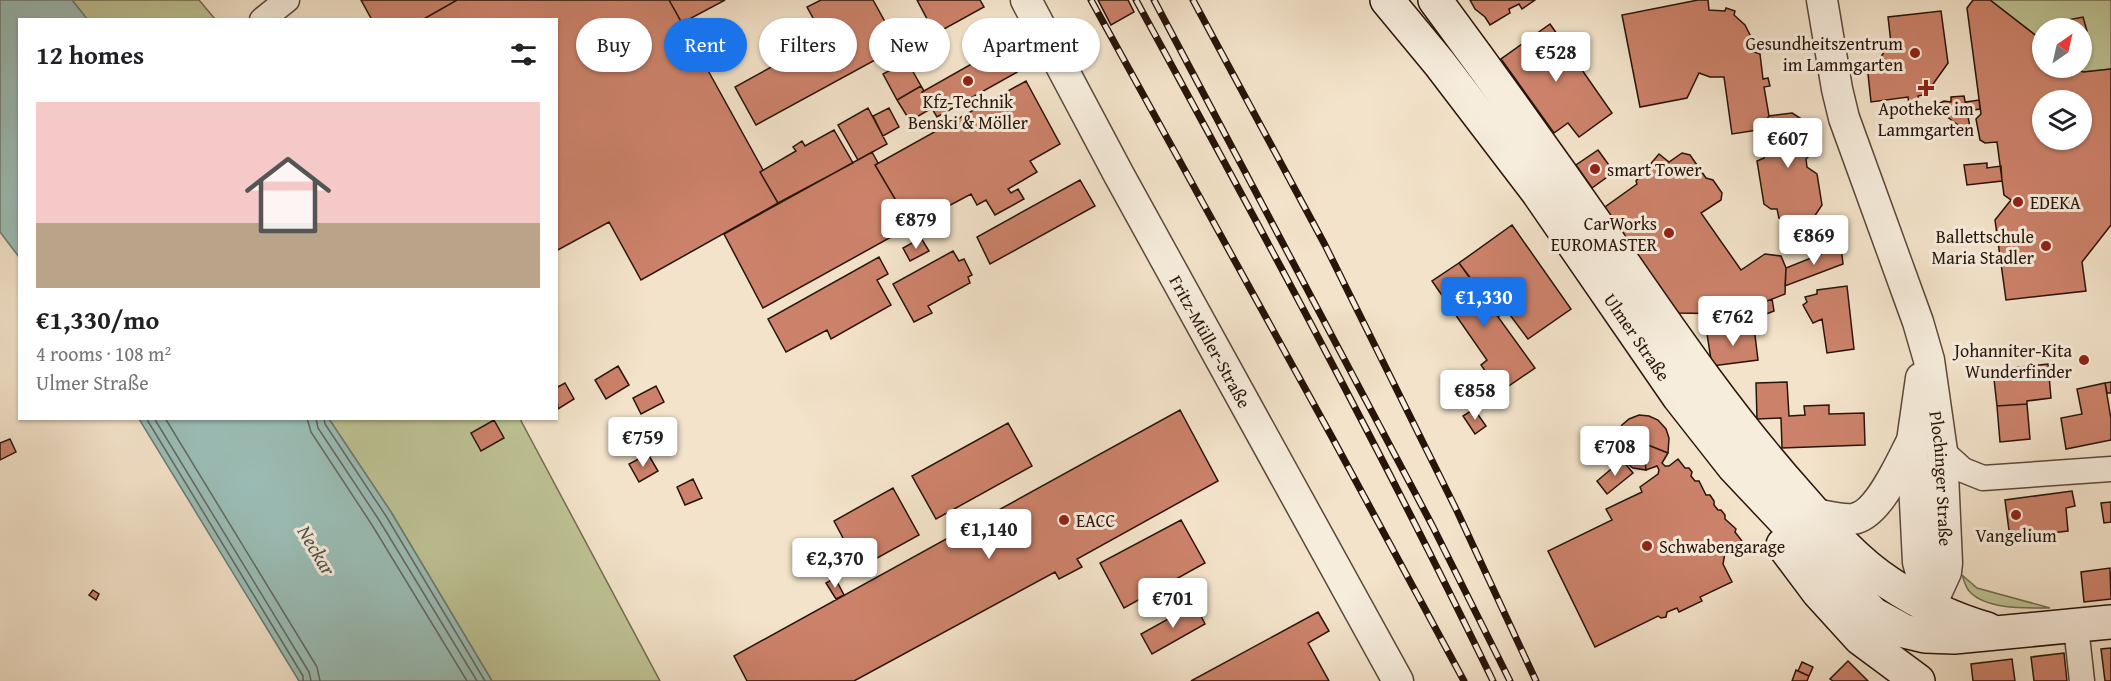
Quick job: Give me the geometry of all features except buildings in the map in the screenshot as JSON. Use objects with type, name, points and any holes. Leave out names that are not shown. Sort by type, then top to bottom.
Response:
[{"type":"main road","name":"Ulmer Straße","points":[[1387,0],[1492,131],[1550,210],[1679,397],[1734,467],[1873,614],[1904,631],[1928,621],[1888,582],[1865,564],[1815,514],[1775,469],[1702,376],[1522,117],[1436,0]]},
{"type":"main road","points":[[1734,467],[1767,524],[1819,593],[1860,638],[1918,681]]},
{"type":"main road","points":[[1928,621],[1976,626],[1997,633],[2111,622]]},
{"type":"main road","name":"Plochinger Straße","points":[[1924,681],[1928,621]]},
{"type":"street","points":[[264,18],[287,0]]},
{"type":"street","name":"Fritz-Müller-Straße","points":[[1026,0],[1125,185],[1398,681]]},
{"type":"street","name":"Plochinger Straße","points":[[1822,0],[1837,89],[1845,118],[1926,349],[1942,451],[1947,563],[1946,572],[1928,621]]},
{"type":"street","name":"Plochinger Straße","points":[[1926,349],[1912,441],[1918,562],[1928,621]]},
{"type":"street","points":[[1815,514],[1855,519],[1873,508],[1912,441]]},
{"type":"street","points":[[1942,451],[1963,470],[1983,478],[2111,469]]},
{"type":"street","points":[[2076,627],[2082,681]]},
{"type":"green space","points":[[72,0],[199,0],[214,18],[86,18]]},
{"type":"green space","points":[[1990,0],[2111,0],[2111,69],[2092,71],[2092,18],[2032,18],[2032,32]]},
{"type":"green space","points":[[330,420],[521,420],[660,681],[492,681],[391,512]]},
{"type":"green space","points":[[1962,575],[1977,588],[2050,608],[2008,607],[1986,602],[1969,591]]},
{"type":"water","points":[[0,0],[72,0],[86,18],[18,18],[18,256],[0,232]]},
{"type":"water","name":"Neckar","points":[[140,420],[330,420],[391,512],[492,681],[299,681]]},
{"type":"railway","points":[[1091,0],[1464,681]]},
{"type":"railway","points":[[1136,0],[1363,423],[1493,681]]},
{"type":"railway","points":[[1154,0],[1432,525],[1510,681]]},
{"type":"railway","points":[[1193,0],[1325,245],[1457,511],[1536,681]]},
{"type":"place","name":"Gesundheitszentrum im Lammgarten","points":[[1915,53]]},
{"type":"place","name":"Kfz-Technik Benski & Möller","points":[[968,81]]},
{"type":"place","name":"Apotheke im Lammgarten","points":[[1926,88]]},
{"type":"place","name":"smart Tower","points":[[1595,169]]},
{"type":"place","name":"EDEKA","points":[[2018,202]]},
{"type":"place","name":"CarWorks EUROMASTER","points":[[1669,233]]},
{"type":"place","name":"Ballettschule Maria Stadler","points":[[2046,246]]},
{"type":"place","name":"Johanniter-Kita Wunderfinder","points":[[2084,360]]},
{"type":"place","name":"Vangelium","points":[[2016,515]]},
{"type":"place","name":"EACC","points":[[1064,520]]},
{"type":"place","name":"Schwabengarage","points":[[1647,546]]}]
